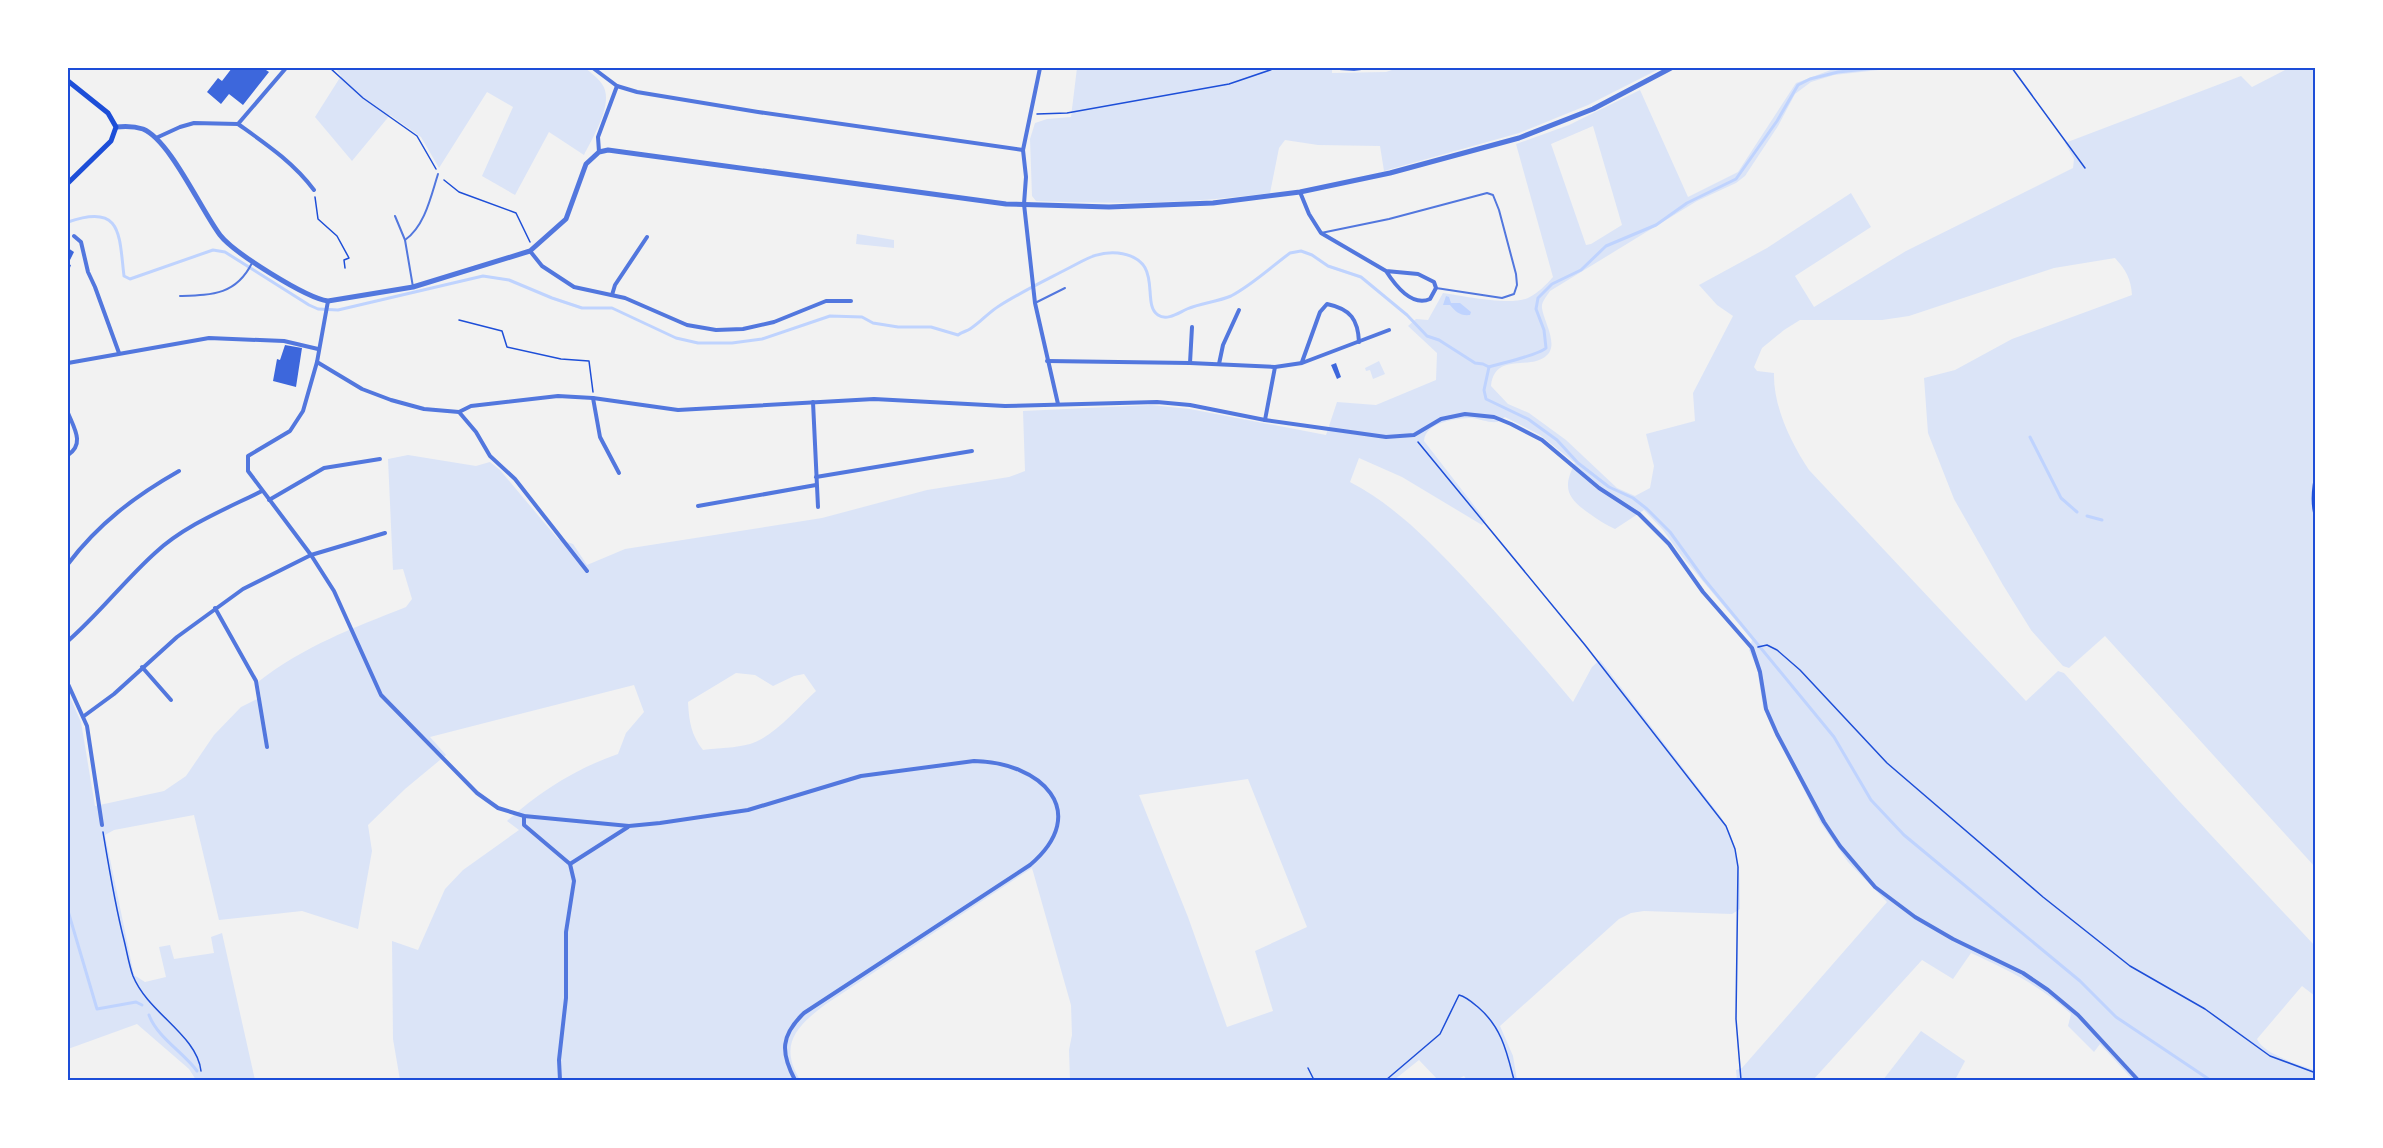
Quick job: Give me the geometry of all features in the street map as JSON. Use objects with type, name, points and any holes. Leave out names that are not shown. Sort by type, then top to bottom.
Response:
[{"type":"main road","points":[[68,81],[108,113],[116,127],[111,141],[68,183]]},
{"type":"street","points":[[238,124],[286,68]]},
{"type":"street","points":[[593,68],[617,86],[637,92],[1023,150]]},
{"type":"street","points":[[1040,68],[1023,150],[1026,177],[1024,204],[1035,303],[1058,404]]},
{"type":"street","points":[[116,127],[128,126],[143,129],[156,138],[189,182],[220,235],[229,246],[306,294],[328,304],[413,287],[532,249],[566,219],[586,164],[599,152],[608,150],[886,189],[1024,204],[1109,207],[1206,203],[1300,192],[1390,173],[1519,138],[1593,109],[1671,68]]},
{"type":"street","points":[[599,152],[598,138],[617,86]]},
{"type":"street","points":[[156,138],[194,123],[238,124],[300,171],[314,190]]},
{"type":"street","points":[[1300,192],[1309,214],[1321,233],[1386,271],[1418,274],[1434,282],[1436,288],[1430,299],[1425,301],[1413,299],[1390,279],[1386,271]]},
{"type":"street","points":[[74,236],[81,242],[88,272],[119,353]]},
{"type":"street","points":[[612,296],[615,285],[647,237]]},
{"type":"street","points":[[532,249],[542,266],[574,287],[625,298],[687,325],[716,330],[743,329],[774,322],[826,302],[851,301]]},
{"type":"street","points":[[328,304],[317,362],[303,411],[290,431],[248,456],[248,471],[311,555],[334,591],[381,695],[477,793],[498,808],[524,816],[629,826],[748,810],[861,776],[974,760],[1017,768],[1044,786],[1052,795],[1060,818],[1051,843],[1044,853],[1030,865],[907,944],[796,1020],[790,1027],[784,1043],[785,1059],[795,1080]]},
{"type":"street","points":[[1302,363],[1320,312],[1328,304],[1351,315],[1358,327],[1359,342]]},
{"type":"street","points":[[1220,364],[1223,345],[1239,310]]},
{"type":"street","points":[[1190,363],[1192,327]]},
{"type":"street","points":[[1047,361],[1275,367],[1302,363],[1389,330]]},
{"type":"street","points":[[68,363],[209,338],[284,341],[318,349]]},
{"type":"street","points":[[317,362],[362,389],[391,400],[423,409],[459,412],[471,406],[558,396],[593,398],[636,406],[678,410],[874,399],[1005,406],[1157,402],[1386,437],[1414,435],[1452,416],[1474,414],[1494,417],[1542,440],[1599,488],[1639,514],[1669,544],[1703,592],[1752,648],[1760,672],[1764,703],[1769,718],[1824,822],[1875,887],[1915,917],[1953,939],[2023,973],[2048,990],[2078,1015],[2138,1080]]},
{"type":"street","points":[[1265,420],[1275,367]]},
{"type":"street","points":[[593,398],[600,437],[619,473]]},
{"type":"street","points":[[813,402],[818,507]]},
{"type":"street","points":[[459,412],[476,432],[490,456],[515,479],[587,571]]},
{"type":"street","points":[[68,413],[77,433],[78,443],[68,455]]},
{"type":"street","points":[[816,477],[972,451]]},
{"type":"street","points":[[269,500],[324,468],[380,459]]},
{"type":"street","points":[[68,564],[81,546],[122,507],[179,471]]},
{"type":"street","points":[[698,506],[816,485]]},
{"type":"street","points":[[68,641],[89,623],[155,553],[182,532],[262,491]]},
{"type":"street","points":[[84,717],[215,608],[243,589],[311,555],[385,533]]},
{"type":"street","points":[[215,608],[256,681],[267,747]]},
{"type":"street","points":[[142,667],[171,700]]},
{"type":"street","points":[[68,684],[84,717],[102,825]]},
{"type":"street","points":[[524,816],[524,825],[570,864],[574,882],[566,932],[566,998],[559,1044],[560,1080]]},
{"type":"street","points":[[570,864],[629,826]]},
{"type":"lane","points":[[405,240],[410,237],[427,211],[438,174]]},
{"type":"lane","points":[[1321,233],[1389,219],[1487,193],[1492,195],[1499,210],[1516,274],[1517,285],[1514,294],[1502,298],[1436,288]]},
{"type":"lane","points":[[395,216],[405,240],[413,287]]},
{"type":"lane","points":[[180,296],[208,294],[231,289],[247,272],[252,262]]},
{"type":"lane","points":[[1035,303],[1065,288]]},
{"type":"path","points":[[330,68],[363,98],[417,136],[438,174],[459,192],[516,213],[532,249]]},
{"type":"path","points":[[1030,115],[1067,113],[1229,84],[1276,68]]},
{"type":"path","points":[[1314,68],[1354,70],[1374,68]]},
{"type":"path","points":[[2012,68],[2085,168]]},
{"type":"path","points":[[314,190],[318,219],[337,236],[349,258],[344,260],[345,268]]},
{"type":"path","points":[[459,320],[502,332],[507,347],[561,359],[590,361],[593,398]]},
{"type":"path","points":[[1414,435],[1586,645],[1726,826],[1735,849],[1738,867],[1736,1019],[1741,1080]]},
{"type":"path","points":[[2316,471],[2312,489],[2313,513],[2316,521]]},
{"type":"path","points":[[1755,647],[1767,645],[1777,650],[1800,670],[1887,763],[2043,897],[2130,966],[2205,1009],[2270,1056],[2316,1073]]},
{"type":"path","points":[[102,825],[118,916],[133,975],[151,1006],[191,1046],[197,1055],[201,1071]]},
{"type":"path","points":[[1386,1080],[1440,1034],[1459,994],[1482,1010],[1501,1035],[1514,1080]]},
{"type":"path","points":[[1308,1068],[1314,1080]]},
{"type":"shaded area","points":[[335,68],[585,68],[602,84],[606,100],[601,120],[584,155],[549,132],[515,195],[482,176],[513,107],[487,92],[439,168],[421,137],[390,115],[352,161],[315,117],[341,76]]},
{"type":"shaded area","points":[[1077,68],[1332,68],[1332,73],[1386,72],[1398,68],[1661,68],[1588,105],[1519,133],[1384,171],[1380,146],[1318,145],[1285,140],[1279,148],[1270,193],[1153,202],[1036,201],[1032,196],[1030,139],[1035,123],[1047,119],[1071,117]]},
{"type":"shaded area","points":[[1836,68],[1897,68],[1834,75],[1811,82],[1795,94],[1778,126],[1745,176],[1736,183],[1697,201],[1550,291],[1542,306],[1551,336],[1549,353],[1534,362],[1507,365],[1500,368],[1494,375],[1491,386],[1508,404],[1529,413],[1566,440],[1617,488],[1635,496],[1650,488],[1654,466],[1646,434],[1695,421],[1693,393],[1733,316],[1717,305],[1699,285],[1767,248],[1851,193],[1871,227],[1795,276],[1814,307],[1906,251],[2073,168],[2074,159],[2065,143],[2241,76],[2252,87],[2289,68],[2315,68],[2315,867],[2105,636],[2069,668],[2063,666],[2031,630],[2003,585],[1954,499],[1928,433],[1924,378],[1955,370],[2012,339],[2132,295],[2127,275],[2115,258],[2054,268],[1909,316],[1882,320],[1800,320],[1762,348],[1754,367],[1757,371],[1774,373],[1774,386],[1784,424],[1809,470],[2026,701],[2058,671],[2064,673],[2179,801],[2315,946],[2315,996],[2302,986],[2257,1039],[2274,1054],[2315,1070],[2315,1080],[2133,1080],[2100,1044],[2094,1052],[2068,1026],[2071,1014],[2060,1004],[2024,979],[1971,953],[1953,979],[1922,960],[1813,1080],[1737,1080],[1736,1070],[1742,1068],[1887,902],[1848,862],[1820,822],[1763,707],[1757,668],[1749,650],[1752,640],[1663,530],[1644,510],[1615,529],[1596,518],[1576,503],[1569,492],[1569,479],[1575,463],[1540,435],[1505,417],[1497,422],[1472,418],[1443,422],[1430,429],[1424,441],[1486,521],[1482,525],[1402,477],[1359,458],[1350,482],[1383,502],[1426,539],[1534,655],[1573,702],[1592,667],[1600,660],[1721,817],[1736,851],[1740,884],[1740,909],[1732,914],[1644,911],[1631,913],[1619,919],[1500,1026],[1513,1056],[1517,1080],[1467,1080],[1464,1076],[1456,1080],[1438,1080],[1419,1060],[1394,1080],[1070,1080],[1071,1005],[1032,868],[826,1004],[807,1020],[799,1028],[791,1046],[791,1056],[800,1080],[400,1080],[393,1039],[392,941],[418,950],[445,889],[463,870],[519,830],[507,821],[532,800],[559,782],[588,766],[618,754],[626,733],[644,712],[634,685],[430,737],[446,755],[405,789],[368,825],[372,851],[358,929],[302,911],[219,920],[194,815],[114,830],[105,835],[134,975],[145,982],[166,977],[159,947],[170,945],[174,959],[214,953],[211,937],[222,933],[255,1080],[196,1080],[189,1069],[137,1024],[68,1049],[68,693],[81,722],[95,806],[164,791],[186,776],[214,735],[241,707],[261,697],[258,682],[311,648],[348,630],[406,607],[412,599],[403,569],[393,570],[388,459],[408,455],[476,466],[490,462],[500,470],[558,539],[573,544],[587,565],[625,549],[822,518],[927,490],[1009,477],[1025,471],[1023,411],[1151,405],[1190,409],[1326,435],[1337,402],[1376,405],[1436,380],[1437,353],[1408,326],[1416,319],[1428,320],[1443,293],[1486,300],[1520,300],[1535,294],[1553,277],[1516,144],[1569,125],[1640,90],[1688,197],[1738,172],[1796,83]],"holes":[[[1593,126],[1622,225],[1586,245],[1551,144]],[[736,673],[755,675],[773,686],[804,674],[816,691],[776,729],[759,740],[739,746],[703,750],[691,728],[688,702]],[[1248,779],[1307,927],[1255,951],[1273,1011],[1227,1027],[1188,917],[1139,795]]]},
{"type":"shaded area","points":[[857,234],[894,240],[894,248],[856,244]]},
{"type":"shaded area","points":[[1379,361],[1385,374],[1373,379],[1370,370],[1366,371],[1365,368]]},
{"type":"shaded area","points":[[1921,1031],[1965,1061],[1955,1080],[1883,1080]]},
{"type":"water","points":[[1446,296],[1449,297],[1451,303],[1460,303],[1471,312],[1470,315],[1458,313],[1450,305],[1443,305]]},
{"type":"building","points":[[232,68],[263,68],[269,72],[243,105],[229,94],[221,104],[207,92],[218,78],[222,81]]},
{"type":"building","points":[[68,248],[74,252],[68,264]]},
{"type":"building","points":[[285,345],[302,348],[296,387],[273,381],[277,359],[280,360]]},
{"type":"building","points":[[1336,363],[1341,377],[1337,379],[1331,365]]},
{"type":"waterway","points":[[68,222],[86,217],[108,220],[118,235],[124,276],[130,279],[213,250],[225,252],[309,305],[318,309],[338,310],[483,276],[509,280],[582,308],[612,308],[676,338],[698,343],[732,343],[762,339],[830,316],[862,317],[873,323],[898,327],[931,327],[958,335],[970,329],[995,308],[1024,291],[1086,259],[1111,253],[1133,257],[1142,264],[1147,272],[1153,309],[1161,317],[1169,317],[1192,307],[1231,296],[1290,253],[1301,251],[1312,255],[1328,266],[1361,277],[1407,315],[1427,336],[1439,340],[1475,363],[1489,367],[1528,356],[1546,348],[1544,330],[1536,309],[1538,298],[1552,284],[1581,270],[1606,246],[1656,225],[1687,203],[1736,179],[1777,121],[1798,85],[1810,79],[1838,72],[1875,68]]},
{"type":"waterway","points":[[1489,367],[1484,390],[1486,399],[1528,419],[1557,440],[1578,463],[1609,487],[1633,498],[1647,509],[1670,532],[1704,579],[1834,737],[1871,800],[1904,835],[2080,981],[2116,1017],[2210,1080]]},
{"type":"waterway","points":[[2030,437],[2061,498],[2077,512]]},
{"type":"waterway","points":[[2087,516],[2102,520]]},
{"type":"waterway","points":[[68,911],[97,1009],[136,1002],[142,1005]]},
{"type":"waterway","points":[[149,1015],[158,1030],[197,1071]]}]
